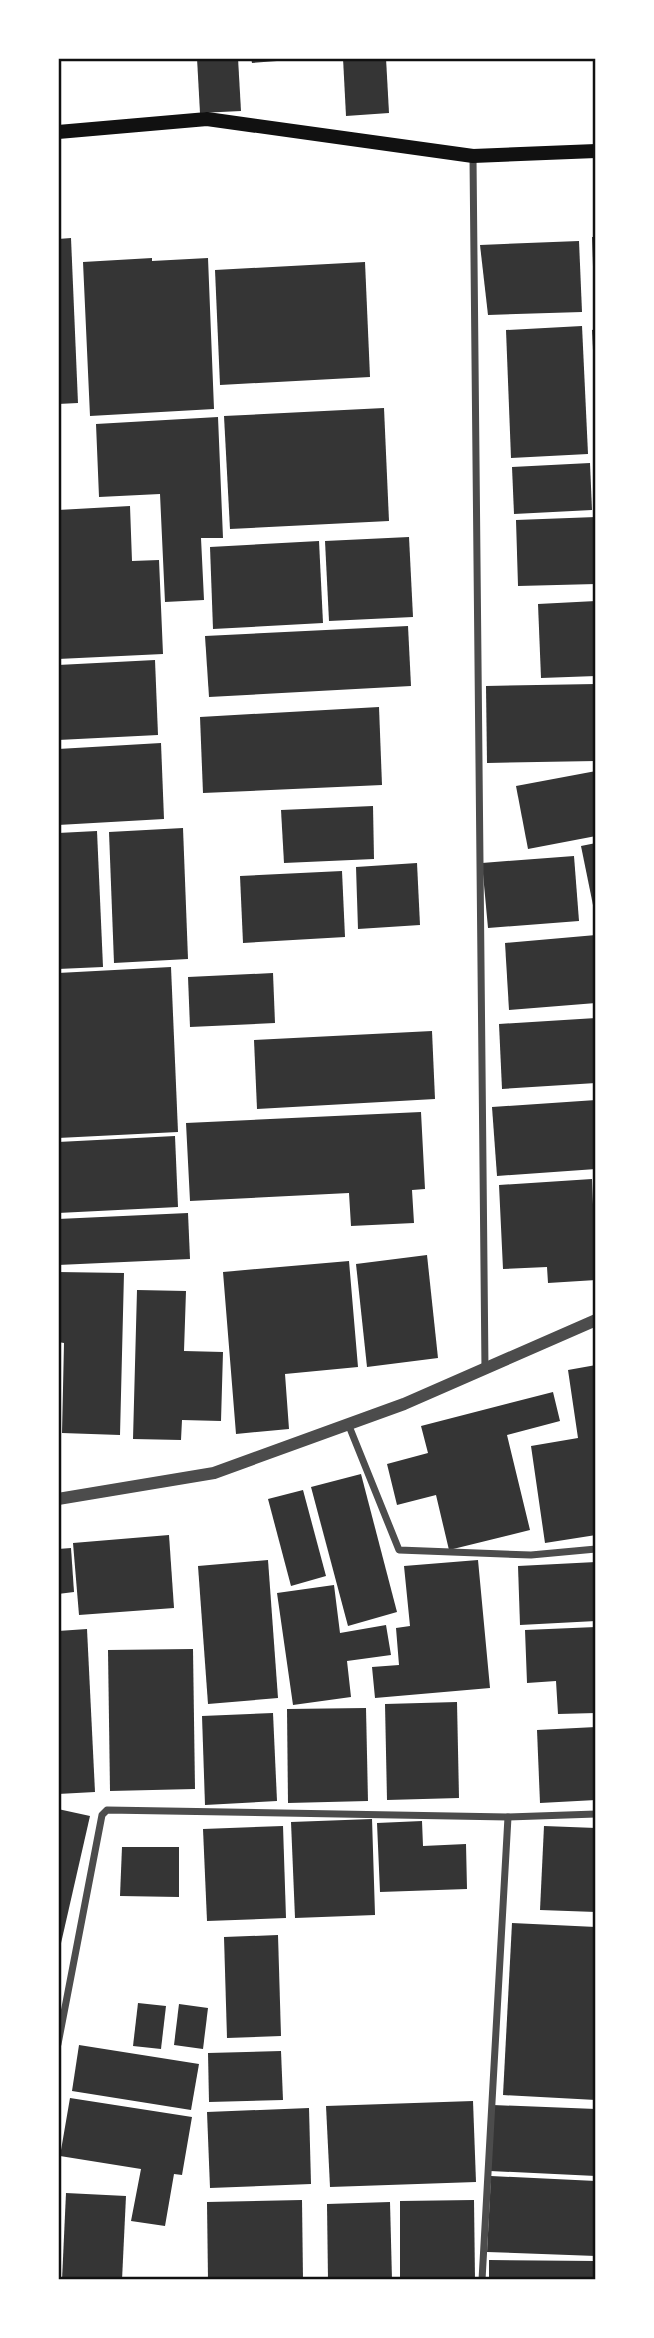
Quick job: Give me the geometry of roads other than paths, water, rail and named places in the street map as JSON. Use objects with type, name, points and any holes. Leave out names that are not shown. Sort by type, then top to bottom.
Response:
[{"type":"main road","points":[[58,132],[207,119],[473,156],[596,150]]},
{"type":"street","points":[[473,156],[485,1368]]},
{"type":"street","points":[[58,1499],[214,1474],[349,1426],[596,1320]]},
{"type":"street","points":[[349,1426],[400,1550],[531,1555],[596,1549]]},
{"type":"street","points":[[58,2044],[102,1815],[107,1810],[509,1817],[596,1814]]},
{"type":"street","points":[[482,2280],[509,1817]]}]
